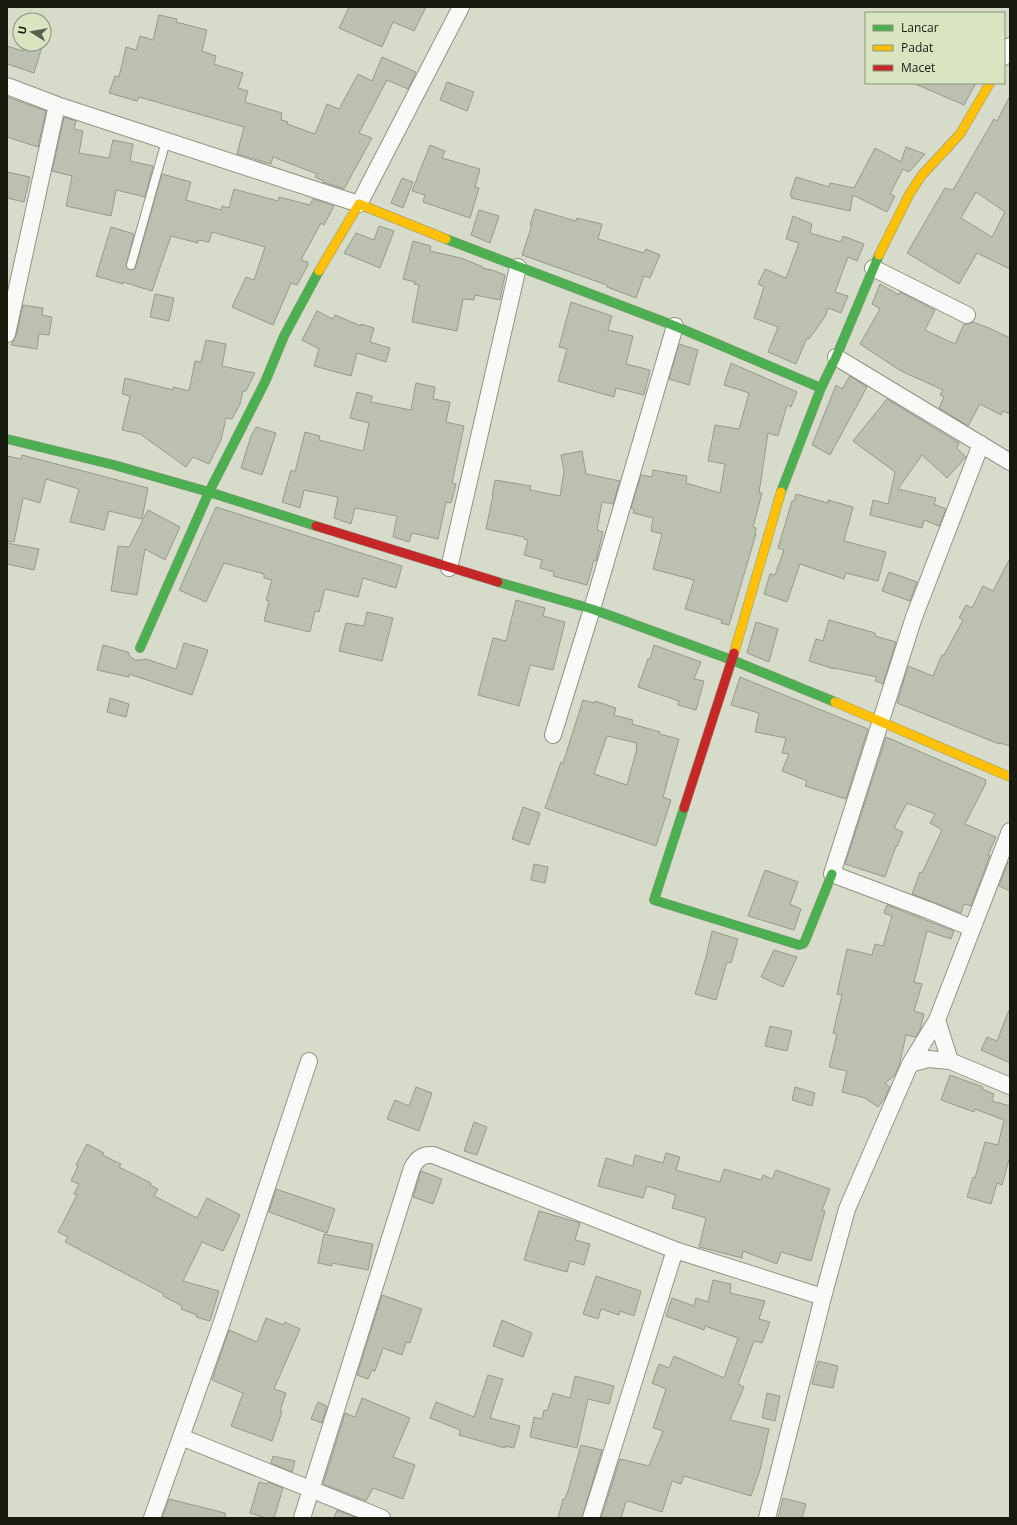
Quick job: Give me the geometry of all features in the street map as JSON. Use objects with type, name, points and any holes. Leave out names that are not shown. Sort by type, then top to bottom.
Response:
[{"type":"street","points":[[140,648],[209,492],[265,382],[284,336],[316,275],[359,204],[461,7]]},
{"type":"street","points":[[1005,55],[1010,46]]},
{"type":"street","points":[[981,444],[914,617],[832,874],[803,944],[799,945],[654,900],[732,660],[782,490],[821,388],[836,357],[873,268],[910,193],[922,175],[960,134],[989,84]]},
{"type":"street","points":[[7,86],[57,105],[359,204],[518,267],[674,326],[821,388]]},
{"type":"street","points":[[7,334],[57,105]]},
{"type":"street","points":[[449,568],[518,267]]},
{"type":"street","points":[[873,268],[966,315]]},
{"type":"street","points":[[553,735],[592,609],[674,326]]},
{"type":"street","points":[[836,357],[1010,462]]},
{"type":"street","points":[[7,439],[209,492],[449,568],[592,609],[732,660],[881,721],[1010,777]]},
{"type":"street","points":[[767,1518],[847,1209],[910,1064],[937,1020],[1010,831]]},
{"type":"street","points":[[832,874],[972,928]]},
{"type":"street","points":[[937,1020],[950,1061]]},
{"type":"street","points":[[910,1064],[928,1059],[950,1061],[1010,1086]]},
{"type":"street","points":[[152,1518],[221,1325],[309,1061]]},
{"type":"street","points":[[302,1518],[412,1168],[416,1161],[426,1154],[433,1155],[675,1250],[823,1297]]},
{"type":"street","points":[[591,1518],[675,1250]]},
{"type":"street","points":[[181,1437],[382,1518]]},
{"type":"lane","points":[[131,265],[166,141]]},
{"type":"building","points":[[349,7],[426,7],[414,31],[393,22],[382,47],[339,28]]},
{"type":"building","points":[[159,15],[177,19],[176,22],[207,30],[202,51],[216,56],[214,64],[243,73],[238,88],[248,91],[245,102],[282,113],[281,120],[288,122],[287,124],[315,134],[327,104],[339,109],[358,74],[372,81],[382,57],[416,72],[408,89],[387,80],[359,133],[372,138],[344,189],[323,182],[324,181],[315,177],[317,174],[273,157],[271,164],[237,154],[244,127],[139,97],[137,101],[109,93],[115,76],[119,77],[126,47],[136,50],[140,36],[153,40]]},
{"type":"building","points":[[7,46],[12,48],[12,52],[41,52],[34,73],[7,64]]},
{"type":"building","points":[[447,82],[474,92],[467,111],[440,100]]},
{"type":"building","points":[[915,84],[975,84],[964,105]]},
{"type":"building","points":[[1010,96],[1010,269],[977,253],[959,284],[907,253],[945,188],[953,190],[994,119],[997,121]],"holes":[[[976,192],[1005,212],[992,237],[961,218]]]},
{"type":"building","points":[[7,97],[46,111],[38,147],[7,137]]},
{"type":"building","points":[[64,117],[76,121],[74,129],[83,131],[79,153],[109,158],[113,140],[133,144],[130,161],[153,166],[145,197],[116,190],[111,216],[66,206],[72,176],[52,171]]},
{"type":"building","points":[[430,145],[445,151],[442,158],[480,169],[475,187],[479,188],[470,218],[423,202],[425,195],[412,191]]},
{"type":"building","points":[[906,147],[925,154],[909,172],[903,169],[890,194],[895,196],[887,212],[853,195],[850,211],[791,198],[792,196],[790,195],[796,177],[829,187],[830,183],[854,188],[875,148],[901,162]]},
{"type":"building","points":[[7,172],[30,177],[24,202],[7,198]]},
{"type":"building","points":[[162,174],[191,182],[186,200],[221,210],[222,206],[229,208],[234,189],[278,201],[279,197],[310,205],[313,199],[334,206],[324,225],[321,223],[301,260],[308,262],[308,265],[297,285],[291,283],[273,325],[232,307],[246,277],[254,280],[265,247],[212,232],[209,242],[198,240],[198,243],[171,236],[152,291],[96,276],[111,227],[134,234],[126,266],[130,270],[135,269]]},
{"type":"building","points":[[402,178],[413,182],[403,208],[391,203]]},
{"type":"building","points":[[535,209],[576,221],[577,218],[602,224],[598,239],[644,253],[646,249],[660,255],[650,278],[644,276],[636,298],[607,287],[607,285],[522,255],[532,225],[530,225]]},
{"type":"building","points":[[479,210],[499,216],[490,243],[471,235]]},
{"type":"building","points":[[793,216],[812,224],[810,233],[841,242],[843,236],[864,244],[857,261],[848,257],[835,292],[848,296],[841,313],[828,308],[826,315],[809,339],[807,338],[796,364],[768,352],[778,327],[754,318],[764,287],[758,284],[765,269],[786,278],[799,243],[786,239]]},
{"type":"building","points":[[379,226],[394,231],[380,268],[344,253],[356,233],[374,240]]},
{"type":"building","points":[[413,241],[431,246],[430,251],[461,258],[483,267],[482,268],[505,275],[500,300],[475,295],[474,300],[463,299],[457,331],[412,322],[419,285],[414,284],[415,282],[403,279]]},
{"type":"building","points":[[880,284],[899,295],[900,292],[935,310],[925,330],[955,344],[964,324],[973,322],[1010,338],[1010,414],[1003,411],[1001,415],[980,404],[968,426],[939,408],[944,397],[940,395],[943,390],[901,371],[860,344],[880,309],[872,304]]},
{"type":"building","points":[[155,294],[174,298],[169,321],[150,317]]},
{"type":"building","points":[[571,302],[612,316],[608,330],[633,336],[626,364],[650,370],[644,395],[616,388],[614,397],[558,381],[567,349],[559,347]]},
{"type":"building","points":[[23,305],[43,308],[42,315],[52,317],[49,335],[39,334],[37,349],[11,345],[16,336]]},
{"type":"building","points":[[317,311],[333,319],[335,315],[361,326],[361,324],[374,328],[370,342],[390,348],[386,362],[357,353],[351,376],[314,366],[319,349],[302,340]]},
{"type":"building","points":[[206,340],[226,344],[222,366],[255,373],[246,391],[243,391],[240,404],[232,419],[226,418],[221,440],[209,464],[193,457],[186,467],[140,434],[122,430],[130,396],[122,394],[125,378],[173,390],[173,387],[189,391],[195,361],[201,362]]},
{"type":"building","points":[[679,344],[698,350],[689,385],[669,379]]},
{"type":"building","points":[[731,363],[797,392],[791,407],[787,405],[778,436],[768,433],[759,493],[762,493],[753,527],[756,528],[755,536],[756,534],[729,625],[721,623],[722,620],[685,609],[694,580],[653,569],[662,534],[651,531],[653,518],[633,513],[634,509],[631,508],[641,475],[652,477],[653,470],[687,476],[686,483],[720,493],[725,464],[708,461],[715,425],[739,429],[749,393],[724,385]]},
{"type":"building","points":[[850,376],[867,387],[830,455],[812,445],[836,385],[842,389]]},
{"type":"building","points":[[416,383],[435,387],[433,399],[450,402],[446,422],[464,426],[452,483],[456,484],[451,503],[446,502],[438,539],[412,533],[409,542],[393,537],[397,516],[355,508],[351,524],[334,518],[338,497],[304,490],[300,508],[282,502],[291,470],[295,472],[305,432],[320,436],[319,440],[363,451],[369,423],[350,418],[357,392],[372,396],[371,402],[411,410]]},
{"type":"building","points":[[887,399],[959,443],[957,448],[966,457],[947,478],[922,455],[898,489],[936,498],[934,504],[946,509],[939,526],[924,520],[922,528],[870,515],[873,500],[888,504],[895,472],[853,441]]},
{"type":"building","points":[[256,427],[276,433],[262,475],[241,468],[251,436]]},
{"type":"building","points":[[582,451],[586,474],[620,481],[613,504],[602,502],[597,530],[603,532],[596,561],[594,560],[587,585],[553,576],[554,572],[540,568],[542,560],[524,555],[528,540],[524,539],[524,537],[486,529],[495,480],[531,486],[530,490],[560,496],[564,472],[561,455]]},
{"type":"building","points":[[22,455],[148,488],[142,519],[109,511],[104,530],[70,522],[79,489],[46,479],[40,503],[23,498],[14,542],[7,541],[7,456],[21,459]]},
{"type":"building","points":[[796,494],[828,503],[828,500],[853,507],[844,541],[886,552],[878,581],[846,573],[844,579],[800,564],[787,602],[764,594],[770,574],[775,575],[784,550],[778,548],[792,501],[794,501]]},
{"type":"building","points":[[216,507],[402,566],[396,588],[363,578],[358,597],[325,589],[319,612],[315,611],[310,632],[264,621],[269,601],[266,600],[272,580],[264,578],[264,574],[224,563],[206,602],[179,590]]},
{"type":"building","points":[[148,510],[180,527],[165,560],[145,549],[137,595],[111,591],[118,546],[129,547]]},
{"type":"building","points":[[7,543],[39,549],[34,570],[7,564]]},
{"type":"building","points":[[1010,558],[1010,746],[999,744],[897,703],[908,666],[933,676],[942,655],[944,655],[963,620],[959,618],[966,605],[972,608],[983,586],[993,591]]},
{"type":"building","points":[[889,572],[917,582],[910,601],[882,591]]},
{"type":"building","points":[[516,600],[545,608],[543,616],[565,622],[553,670],[530,665],[519,706],[478,695],[493,638],[506,641]]},
{"type":"building","points":[[367,612],[393,618],[382,661],[339,651],[346,623],[364,626]]},
{"type":"building","points":[[829,620],[875,633],[875,636],[896,642],[883,684],[875,681],[877,677],[834,669],[809,661],[816,639],[823,641]]},
{"type":"building","points":[[756,622],[778,629],[769,662],[747,653]]},
{"type":"building","points":[[184,643],[208,650],[192,695],[129,674],[129,677],[97,670],[103,645],[128,652],[135,660],[146,659],[176,669]]},
{"type":"building","points":[[654,645],[701,662],[694,679],[704,681],[696,710],[678,705],[679,701],[638,687],[648,659],[650,659]]},
{"type":"building","points":[[740,677],[868,729],[846,799],[805,786],[807,781],[782,771],[789,754],[782,753],[786,738],[755,732],[759,713],[731,705]]},
{"type":"building","points":[[110,698],[129,704],[126,717],[107,712]]},
{"type":"building","points":[[583,700],[594,703],[595,701],[616,708],[614,715],[633,720],[632,724],[660,732],[659,734],[679,739],[663,797],[671,800],[656,846],[545,808],[561,762],[563,763]],"holes":[[[607,736],[637,743],[627,785],[594,774]]]},
{"type":"building","points":[[886,737],[986,780],[986,783],[965,824],[996,837],[988,855],[990,855],[971,906],[964,904],[961,913],[912,894],[920,872],[922,873],[942,830],[930,823],[935,814],[907,803],[894,828],[903,832],[897,847],[896,846],[885,877],[845,864]]},
{"type":"building","points":[[523,807],[540,813],[529,845],[512,839]]},
{"type":"building","points":[[1008,862],[1010,862],[1010,891],[999,886]]},
{"type":"building","points":[[534,864],[548,867],[545,883],[531,880]]},
{"type":"building","points":[[765,870],[798,882],[790,904],[801,909],[794,930],[748,916]]},
{"type":"building","points":[[887,905],[954,931],[951,939],[927,931],[914,982],[922,984],[914,1011],[924,1014],[920,1030],[915,1037],[906,1035],[899,1066],[894,1076],[885,1083],[890,1087],[885,1098],[878,1107],[865,1098],[842,1092],[847,1071],[829,1067],[837,1034],[833,1033],[842,995],[837,994],[847,949],[872,955],[875,944],[883,946],[892,916],[884,913]]},
{"type":"building","points":[[712,931],[738,939],[731,963],[727,962],[716,1000],[695,994]]},
{"type":"building","points":[[774,950],[797,957],[783,987],[761,977]]},
{"type":"building","points":[[1009,1010],[1010,1063],[981,1050],[987,1037],[997,1041]]},
{"type":"building","points":[[770,1026],[792,1031],[787,1051],[765,1046]]},
{"type":"building","points":[[950,1075],[983,1087],[982,1089],[994,1094],[992,1101],[1010,1106],[1010,1156],[1002,1185],[997,1183],[991,1204],[967,1197],[973,1177],[975,1178],[985,1142],[998,1145],[1004,1120],[975,1109],[974,1112],[941,1100]]},
{"type":"building","points":[[416,1087],[432,1093],[419,1131],[387,1119],[395,1100],[409,1106]]},
{"type":"building","points":[[795,1087],[815,1093],[812,1106],[792,1100]]},
{"type":"building","points":[[474,1122],[487,1127],[477,1155],[464,1151]]},
{"type":"building","points":[[87,1144],[104,1153],[102,1155],[121,1164],[119,1167],[151,1183],[150,1185],[158,1189],[154,1196],[197,1218],[207,1198],[240,1215],[223,1251],[202,1242],[183,1281],[219,1291],[210,1321],[196,1317],[197,1315],[181,1309],[182,1306],[163,1296],[164,1294],[65,1242],[68,1237],[58,1232],[77,1195],[74,1194],[79,1184],[71,1181],[78,1166],[76,1165]]},
{"type":"building","points":[[666,1153],[680,1157],[676,1170],[720,1182],[724,1169],[761,1180],[763,1175],[772,1179],[776,1170],[830,1189],[822,1210],[825,1211],[811,1261],[781,1252],[777,1264],[743,1251],[742,1258],[699,1247],[706,1218],[672,1208],[676,1195],[647,1186],[643,1198],[598,1186],[606,1158],[633,1166],[635,1155],[663,1163]]},
{"type":"building","points":[[421,1171],[442,1179],[433,1204],[413,1197]]},
{"type":"building","points":[[276,1189],[335,1209],[327,1233],[269,1212]]},
{"type":"building","points":[[539,1211],[580,1223],[575,1240],[590,1244],[584,1265],[570,1261],[567,1272],[524,1260]]},
{"type":"building","points":[[324,1234],[373,1244],[368,1270],[332,1263],[332,1266],[318,1263]]},
{"type":"building","points":[[596,1276],[641,1291],[634,1316],[620,1311],[619,1315],[601,1309],[598,1319],[583,1314]]},
{"type":"building","points":[[713,1280],[731,1284],[730,1293],[765,1301],[759,1319],[770,1322],[762,1343],[754,1341],[738,1384],[744,1387],[730,1420],[769,1429],[760,1470],[751,1496],[684,1476],[681,1484],[672,1481],[662,1512],[628,1501],[626,1502],[621,1518],[601,1518],[620,1459],[649,1466],[663,1431],[653,1428],[666,1389],[652,1383],[659,1364],[669,1368],[674,1356],[724,1378],[738,1338],[705,1326],[704,1330],[666,1316],[672,1298],[694,1306],[696,1298],[708,1302]]},
{"type":"building","points":[[382,1295],[422,1309],[410,1343],[406,1342],[402,1355],[383,1348],[375,1371],[372,1370],[368,1379],[357,1375]]},
{"type":"building","points":[[266,1318],[284,1325],[285,1322],[300,1329],[274,1389],[286,1393],[280,1411],[282,1412],[272,1441],[231,1426],[243,1393],[212,1380],[229,1330],[257,1342]]},
{"type":"building","points":[[502,1320],[532,1333],[523,1357],[493,1346]]},
{"type":"building","points":[[818,1361],[838,1366],[833,1388],[812,1384]]},
{"type":"building","points":[[488,1375],[503,1379],[490,1418],[520,1426],[514,1448],[505,1446],[505,1448],[459,1435],[460,1430],[430,1418],[436,1402],[474,1417]]},
{"type":"building","points":[[575,1376],[614,1386],[609,1404],[588,1399],[577,1448],[530,1437],[534,1417],[542,1419],[544,1410],[547,1411],[553,1393],[570,1398]]},
{"type":"building","points":[[767,1393],[780,1396],[775,1421],[762,1418]]},
{"type":"building","points":[[362,1398],[410,1418],[393,1457],[415,1465],[403,1499],[373,1488],[366,1501],[323,1484],[345,1413],[355,1417]]},
{"type":"building","points":[[318,1402],[327,1406],[322,1423],[311,1419]]},
{"type":"building","points":[[581,1445],[602,1450],[582,1518],[558,1518],[563,1499],[565,1499],[568,1491]]},
{"type":"building","points":[[273,1456],[295,1461],[292,1472],[271,1463]]},
{"type":"building","points":[[259,1482],[267,1484],[268,1482],[283,1488],[274,1518],[266,1518],[250,1513]]},
{"type":"building","points":[[783,1498],[806,1504],[802,1518],[778,1518]]},
{"type":"building","points":[[169,1499],[225,1513],[225,1518],[162,1518]]},
{"type":"building","points":[[337,1510],[357,1518],[334,1518]]},
{"type":"traffic: fast","points":[[446,239],[675,326],[821,388]]},
{"type":"traffic: fast","points":[[781,492],[821,388],[836,357],[879,255]]},
{"type":"traffic: fast","points":[[140,648],[209,492],[265,382],[284,336],[319,271]]},
{"type":"traffic: fast","points":[[7,439],[114,465],[209,492],[316,526]]},
{"type":"traffic: fast","points":[[498,582],[592,609],[732,660],[835,702]]},
{"type":"traffic: fast","points":[[684,808],[654,900],[799,945],[803,944],[805,941],[832,874]]},
{"type":"traffic: slow","points":[[879,255],[910,193],[922,175],[960,134],[989,84]]},
{"type":"traffic: slow","points":[[319,271],[359,204],[446,239]]},
{"type":"traffic: slow","points":[[734,653],[781,492]]},
{"type":"traffic: slow","points":[[835,702],[1010,777]]},
{"type":"traffic: jam","points":[[316,526],[498,582]]},
{"type":"traffic: jam","points":[[684,808],[734,653]]}]
